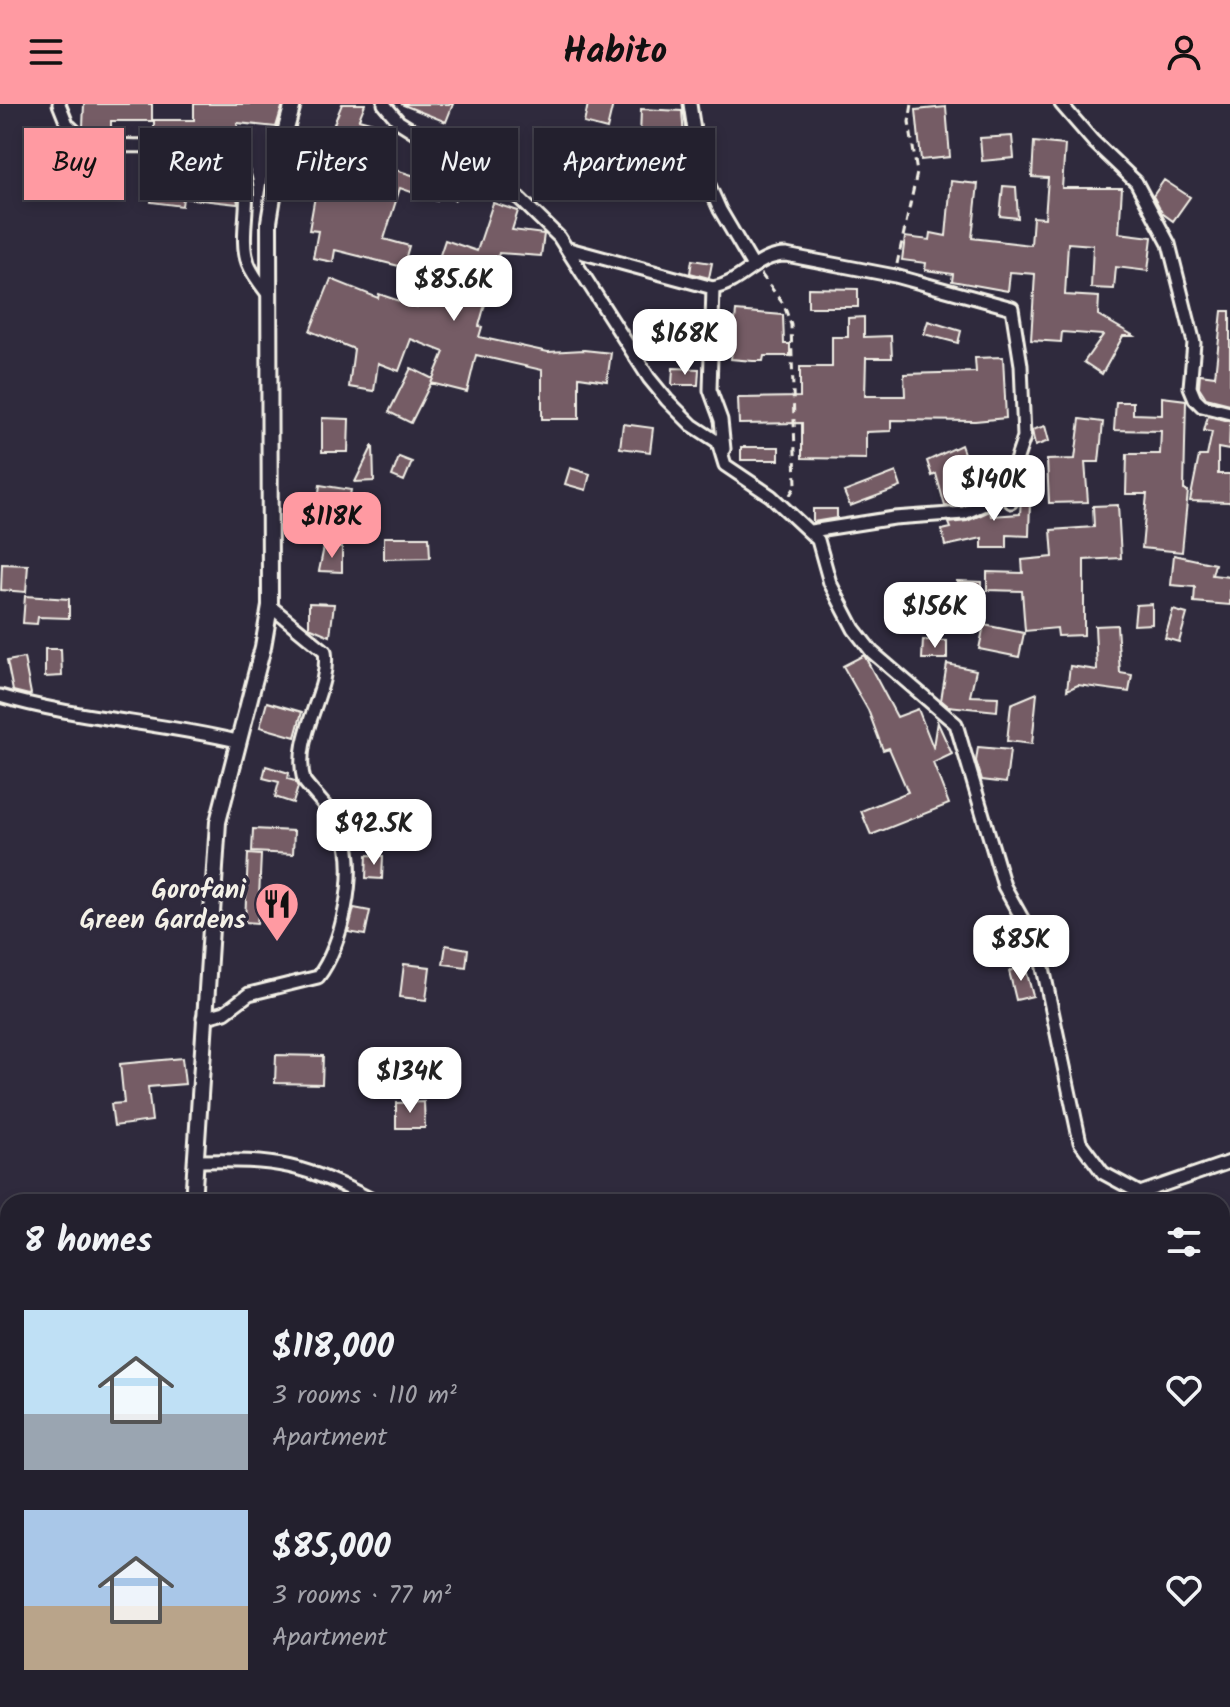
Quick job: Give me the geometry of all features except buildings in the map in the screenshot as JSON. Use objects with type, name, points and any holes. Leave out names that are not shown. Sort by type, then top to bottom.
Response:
[{"type":"street","points":[[59,104],[67,124],[87,143],[171,146],[232,157],[243,172],[247,188],[248,262],[268,294]]},
{"type":"street","points":[[194,1194],[218,822],[263,647],[270,606],[268,294],[273,185],[293,104]]},
{"type":"street","points":[[384,104],[399,122],[519,198],[569,249],[649,378],[692,425],[718,442],[725,465],[815,530],[839,604],[872,652],[956,724],[1004,886],[1039,949],[1080,1142],[1103,1173],[1137,1194]]},
{"type":"street","points":[[690,104],[699,163],[720,210],[753,266]]},
{"type":"street","points":[[1061,104],[1104,153],[1136,182],[1169,244],[1194,343],[1190,387],[1202,406],[1230,413]]},
{"type":"street","points":[[569,249],[713,288],[728,286],[773,255],[786,255],[895,276],[1014,311],[1024,437],[1015,464],[1012,496],[964,513],[815,530]]},
{"type":"street","points":[[713,288],[710,390],[721,420],[725,465]]},
{"type":"street","points":[[203,1018],[225,1012],[249,994],[318,977],[340,933],[344,914],[347,843],[343,831],[304,781],[302,773],[304,742],[323,677],[325,651],[270,606]]},
{"type":"street","points":[[0,696],[64,714],[181,728],[237,741]]},
{"type":"street","points":[[196,1161],[253,1160],[288,1164],[321,1174],[360,1194]]},
{"type":"street","points":[[1153,1194],[1230,1162]]},
{"type":"path","points":[[895,276],[917,173],[909,122],[912,104]]},
{"type":"path","points":[[753,266],[784,305],[791,325],[796,485],[787,511]]},
{"type":"place","name":"Gorofani Green Gardens","points":[[277,943]]}]
